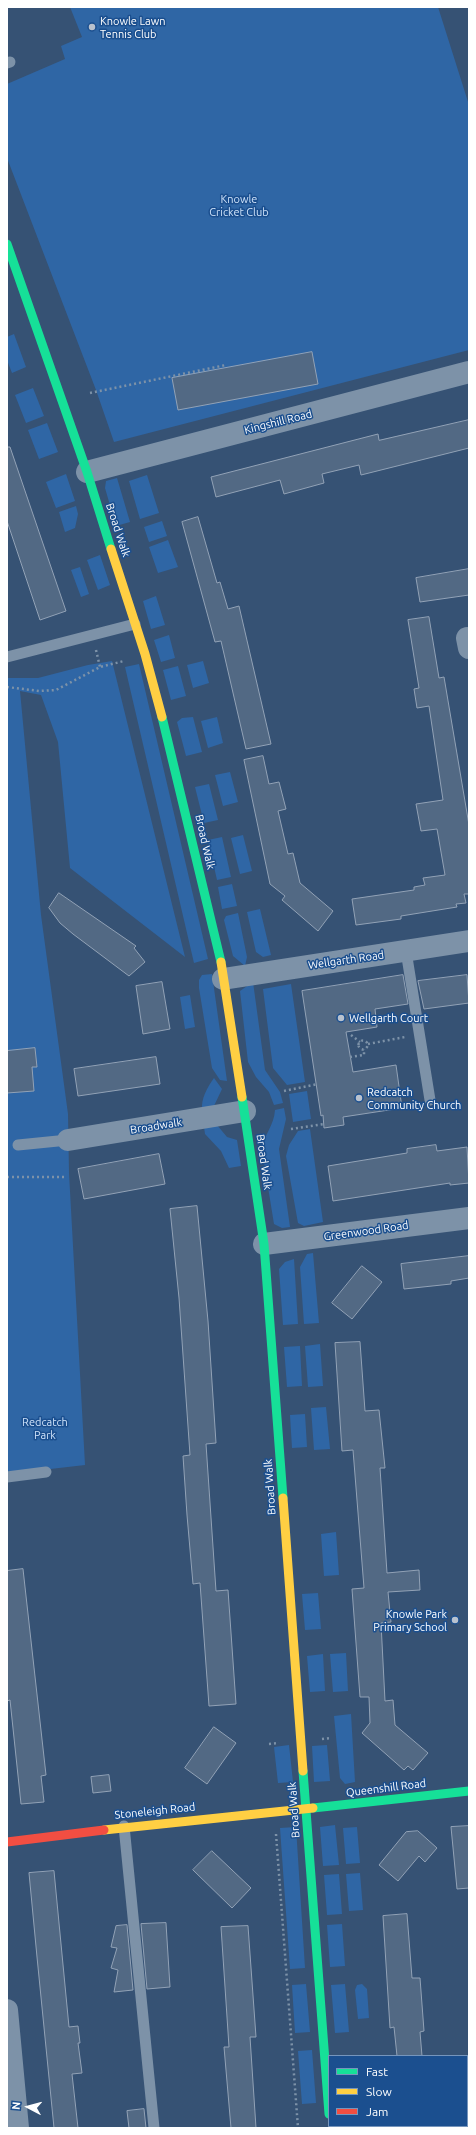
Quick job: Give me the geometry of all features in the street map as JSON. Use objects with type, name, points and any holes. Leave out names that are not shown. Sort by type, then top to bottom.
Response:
[{"type":"street","name":"Broad Walk","points":[[7,244],[87,472],[145,654],[173,756],[224,979],[264,1244],[328,2101]]},
{"type":"street","name":"Kingshill Road","points":[[87,472],[469,372]]},
{"type":"street","name":"Wellgarth Road","points":[[224,979],[469,941]]},
{"type":"street","name":"Broadwalk","points":[[68,1140],[245,1111]]},
{"type":"street","name":"Greenwood Road","points":[[264,1244],[469,1218]]},
{"type":"street","name":"Queenshill Road","points":[[306,1809],[469,1790]]},
{"type":"street","name":"Stoneleigh Road","points":[[7,1842],[124,1826],[306,1809]]},
{"type":"street","points":[[7,2010],[18,2128]]},
{"type":"lane","points":[[7,657],[135,624]]},
{"type":"lane","points":[[406,951],[430,1100]]},
{"type":"lane","points":[[18,1145],[68,1140]]},
{"type":"lane","points":[[7,1477],[46,1472]]},
{"type":"lane","points":[[124,1826],[154,2128]]},
{"type":"path","points":[[90,393],[226,365]]},
{"type":"path","points":[[7,687],[39,691],[56,690],[100,667],[145,654]]},
{"type":"path","points":[[351,1035],[360,1042],[360,1047],[364,1049]]},
{"type":"path","points":[[350,1057],[364,1055],[364,1049],[368,1044],[419,1035]]},
{"type":"path","points":[[360,1042],[363,1040],[368,1044]]},
{"type":"path","points":[[284,1092],[318,1084]]},
{"type":"path","points":[[291,1129],[324,1124]]},
{"type":"path","points":[[7,1177],[65,1176]]},
{"type":"path","points":[[276,1811],[298,2128]]},
{"type":"green space","name":"Knowle Cricket Club","points":[[70,7],[438,7],[469,105],[469,350],[114,442],[96,390],[7,158],[7,84],[65,59],[61,46],[82,37]]},
{"type":"green space","points":[[14,334],[26,367],[12,373],[7,360],[7,337]]},
{"type":"green space","points":[[33,388],[44,416],[26,423],[15,395]]},
{"type":"green space","points":[[47,423],[58,452],[39,459],[28,430]]},
{"type":"green space","points":[[66,474],[75,501],[56,508],[46,482]]},
{"type":"green space","points":[[147,475],[159,513],[140,519],[129,481]]},
{"type":"green space","points":[[117,478],[130,522],[116,526],[105,488],[106,481]]},
{"type":"green space","points":[[76,506],[78,514],[75,528],[65,532],[59,512]]},
{"type":"green space","points":[[162,521],[167,536],[149,542],[144,527]]},
{"type":"green space","points":[[168,540],[178,567],[158,573],[149,547]]},
{"type":"green space","points":[[100,555],[110,585],[98,590],[87,560]]},
{"type":"green space","points":[[80,567],[89,594],[81,597],[71,570]]},
{"type":"green space","points":[[156,596],[165,625],[151,629],[143,601]]},
{"type":"green space","points":[[169,635],[175,658],[161,662],[154,640]]},
{"type":"green space","name":"Redcatch Park","points":[[112,661],[185,957],[70,868],[58,742],[41,695],[20,691],[41,915],[68,1114],[69,1173],[85,1465],[7,1474],[7,678],[38,678],[88,665]]},
{"type":"green space","points":[[203,661],[209,683],[193,688],[187,665]]},
{"type":"green space","points":[[139,664],[208,959],[194,963],[125,667]]},
{"type":"green space","points":[[178,666],[186,696],[171,700],[163,670]]},
{"type":"green space","points":[[193,717],[202,752],[186,756],[177,722],[182,718]]},
{"type":"green space","points":[[217,717],[223,743],[208,748],[201,721]]},
{"type":"green space","points":[[230,772],[238,802],[223,806],[215,775]]},
{"type":"green space","points":[[209,784],[218,820],[204,823],[195,787]]},
{"type":"green space","points":[[243,835],[252,871],[240,874],[231,838]]},
{"type":"green space","points":[[222,837],[231,877],[217,880],[208,840]]},
{"type":"green space","points":[[232,884],[237,906],[222,909],[218,887]]},
{"type":"green space","points":[[260,909],[271,955],[263,957],[256,952],[247,912]]},
{"type":"green space","points":[[238,913],[247,957],[245,966],[233,956],[224,920],[226,916]]},
{"type":"green space","points":[[212,974],[227,1081],[220,1080],[212,1068],[199,988],[199,980],[202,975]]},
{"type":"green space","points":[[253,982],[265,1070],[280,1092],[283,1103],[274,1105],[269,1092],[256,1077],[248,1062],[240,991]]},
{"type":"green space","points":[[291,984],[305,1082],[287,1085],[273,1068],[263,989]]},
{"type":"green space","points":[[190,995],[195,1027],[185,1029],[180,997]]},
{"type":"green space","points":[[214,1078],[222,1089],[213,1108],[202,1111],[202,1102],[205,1093]]},
{"type":"green space","points":[[307,1091],[311,1119],[293,1122],[289,1094]]},
{"type":"green space","points":[[284,1108],[286,1119],[279,1149],[290,1227],[282,1228],[274,1224],[262,1150],[273,1121],[275,1110]]},
{"type":"green space","points":[[217,1125],[227,1137],[237,1140],[241,1166],[229,1168],[221,1151],[205,1134],[204,1127]]},
{"type":"green space","points":[[310,1129],[323,1222],[304,1226],[298,1223],[286,1156],[289,1145],[298,1131]]},
{"type":"green space","points":[[313,1253],[319,1323],[304,1324],[300,1267],[307,1254]]},
{"type":"green space","points":[[294,1259],[298,1324],[283,1325],[279,1269],[285,1262]]},
{"type":"green space","points":[[320,1344],[323,1386],[308,1387],[305,1346]]},
{"type":"green space","points":[[300,1346],[302,1386],[287,1387],[284,1347]]},
{"type":"green space","points":[[326,1407],[330,1449],[314,1450],[311,1408]]},
{"type":"green space","points":[[305,1414],[307,1447],[292,1448],[290,1415]]},
{"type":"green space","points":[[336,1532],[339,1575],[324,1576],[321,1534]]},
{"type":"green space","points":[[318,1593],[321,1629],[305,1630],[302,1594]]},
{"type":"green space","points":[[346,1653],[348,1691],[333,1692],[330,1654]]},
{"type":"green space","points":[[323,1654],[325,1691],[310,1692],[307,1656]]},
{"type":"green space","points":[[351,1714],[355,1782],[345,1784],[340,1778],[334,1716]]},
{"type":"green space","points":[[289,1745],[293,1782],[278,1783],[274,1747]]},
{"type":"green space","points":[[327,1745],[330,1781],[314,1782],[312,1746]]},
{"type":"green space","points":[[335,1825],[339,1865],[323,1866],[320,1827]]},
{"type":"green space","points":[[296,1827],[305,1968],[290,1969],[280,1828]]},
{"type":"green space","points":[[357,1827],[360,1863],[346,1864],[343,1828]]},
{"type":"green space","points":[[360,1873],[363,1910],[349,1911],[346,1874]]},
{"type":"green space","points":[[339,1874],[342,1914],[327,1915],[324,1875]]},
{"type":"green space","points":[[342,1924],[345,1966],[330,1967],[327,1925]]},
{"type":"green space","points":[[306,1984],[310,2032],[295,2033],[292,1985]]},
{"type":"green space","points":[[345,1984],[349,2032],[335,2033],[331,1985]]},
{"type":"green space","points":[[362,1984],[367,1989],[369,2018],[358,2019],[355,1990],[357,1985]]},
{"type":"green space","points":[[312,2050],[316,2103],[302,2104],[298,2051]]},
{"type":"building","points":[[312,352],[318,384],[178,410],[172,378]]},
{"type":"building","points":[[469,420],[469,448],[361,475],[359,465],[322,474],[324,483],[284,494],[280,480],[216,497],[211,477],[378,434],[379,440]]},
{"type":"building","points":[[7,447],[10,447],[66,611],[40,620],[7,521]]},
{"type":"building","points":[[198,517],[217,583],[220,582],[228,609],[239,606],[271,744],[246,749],[221,641],[215,642],[182,522]]},
{"type":"building","points":[[469,569],[469,595],[420,602],[416,578]]},
{"type":"building","points":[[429,617],[439,678],[444,677],[469,825],[469,894],[464,894],[466,903],[456,904],[457,907],[401,916],[401,919],[356,925],[352,899],[414,890],[414,887],[425,885],[423,878],[445,875],[437,829],[421,831],[416,804],[443,800],[429,706],[417,708],[414,689],[419,688],[408,620]]},
{"type":"building","points":[[263,756],[269,784],[279,782],[286,809],[278,811],[288,854],[293,853],[300,883],[333,911],[318,931],[282,900],[285,896],[270,884],[244,760]]},
{"type":"building","points":[[59,893],[136,946],[134,948],[145,962],[129,976],[73,934],[60,923],[49,908]]},
{"type":"building","points":[[403,975],[408,1004],[375,1009],[377,1027],[346,1032],[353,1072],[396,1065],[402,1108],[343,1117],[344,1125],[324,1128],[302,991]]},
{"type":"building","points":[[467,975],[469,1003],[424,1009],[418,981]]},
{"type":"building","points":[[162,982],[170,1029],[143,1034],[136,986]]},
{"type":"building","points":[[35,1048],[37,1067],[32,1067],[34,1091],[7,1093],[7,1051]]},
{"type":"building","points":[[156,1057],[160,1084],[78,1096],[74,1069]]},
{"type":"building","points":[[436,1145],[437,1151],[467,1147],[469,1183],[450,1185],[450,1183],[333,1201],[328,1166],[407,1153],[407,1149]]},
{"type":"building","points":[[159,1154],[165,1184],[84,1199],[78,1169]]},
{"type":"building","points":[[197,1206],[208,1321],[216,1443],[206,1444],[216,1591],[228,1590],[236,1704],[209,1706],[200,1583],[193,1584],[187,1515],[183,1456],[190,1455],[179,1298],[170,1209]]},
{"type":"building","points":[[469,1256],[469,1278],[451,1281],[451,1284],[404,1289],[401,1264]]},
{"type":"building","points":[[362,1266],[382,1282],[352,1319],[332,1303]]},
{"type":"building","points":[[360,1342],[365,1411],[379,1410],[385,1468],[380,1468],[387,1573],[419,1570],[420,1590],[388,1592],[391,1622],[381,1623],[385,1701],[393,1700],[395,1725],[428,1753],[413,1770],[408,1766],[404,1770],[362,1733],[370,1723],[369,1697],[360,1697],[352,1589],[364,1588],[353,1450],[342,1451],[335,1343]]},
{"type":"building","points":[[23,1569],[46,1775],[41,1776],[44,1802],[21,1804],[10,1700],[7,1701],[7,1571]]},
{"type":"building","points":[[214,1727],[236,1743],[207,1784],[185,1768]]},
{"type":"building","points":[[109,1775],[111,1791],[93,1793],[91,1777]]},
{"type":"building","points":[[469,1826],[469,1888],[457,1889],[451,1827]]},
{"type":"building","points":[[418,1831],[437,1848],[425,1862],[419,1856],[398,1881],[379,1865],[406,1832]]},
{"type":"building","points":[[212,1851],[251,1888],[232,1908],[193,1870]]},
{"type":"building","points":[[54,1871],[69,2027],[78,2026],[80,2043],[78,2043],[82,2073],[72,2074],[78,2128],[54,2128],[29,1873]]},
{"type":"building","points":[[407,1914],[412,1978],[420,1978],[424,2031],[420,2032],[422,2055],[397,2055],[394,2027],[390,2028],[383,1916]]},
{"type":"building","points":[[166,1923],[170,1987],[147,1989],[141,1924]]},
{"type":"building","points":[[127,1925],[133,1990],[114,1992],[118,1970],[111,1968],[117,1948],[111,1947],[116,1926]]},
{"type":"building","points":[[248,1926],[256,2037],[250,2037],[256,2128],[231,2128],[224,2047],[229,2047],[221,1927]]},
{"type":"building","points":[[144,2109],[146,2128],[129,2128],[127,2111]]},
{"type":"traffic: fast","points":[[7,244],[87,472],[111,549]]},
{"type":"traffic: fast","points":[[162,717],[221,962]]},
{"type":"traffic: fast","points":[[242,1097],[264,1244],[283,1498]]},
{"type":"traffic: fast","points":[[303,1771],[328,2101]]},
{"type":"traffic: fast","points":[[313,1808],[469,1791]]},
{"type":"traffic: slow","points":[[111,549],[145,654],[162,717]]},
{"type":"traffic: slow","points":[[221,962],[242,1097]]},
{"type":"traffic: slow","points":[[283,1498],[303,1771]]},
{"type":"traffic: slow","points":[[104,1830],[313,1808]]},
{"type":"traffic: jam","points":[[7,1842],[104,1830]]},
{"type":"place","name":"Knowle Lawn Tennis Club","points":[[92,27]]},
{"type":"place","name":"Wellgarth Court","points":[[341,1018]]},
{"type":"place","name":"Redcatch Community Church","points":[[359,1098]]},
{"type":"place","name":"Knowle Park Primary School","points":[[455,1620]]}]
